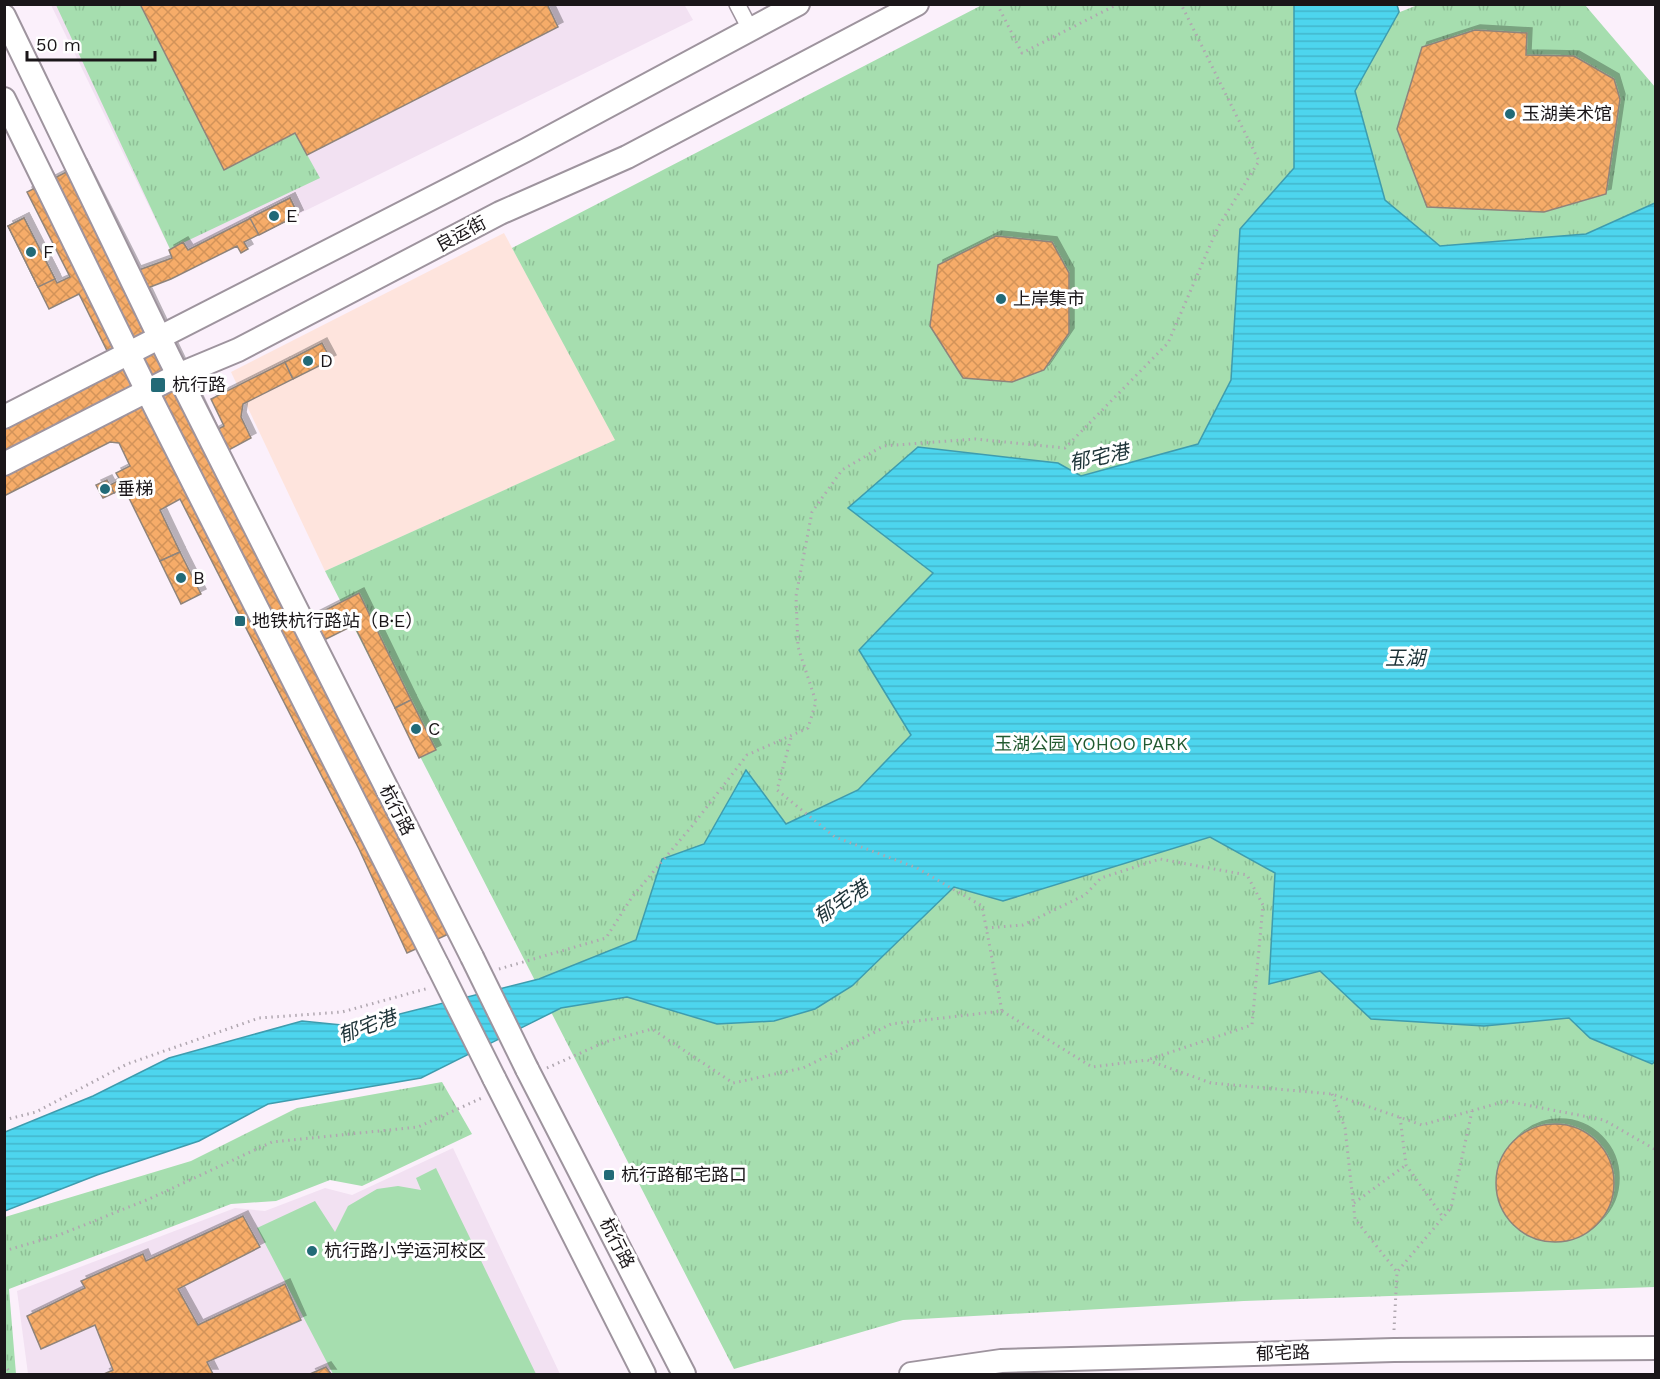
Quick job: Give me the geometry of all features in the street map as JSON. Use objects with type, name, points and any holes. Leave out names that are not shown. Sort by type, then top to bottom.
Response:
[{"type":"main road","points":[[4,417],[526,150],[798,4]]},
{"type":"main road","name":"良运街","points":[[4,464],[178,375],[238,350],[500,213],[627,157],[917,4]]},
{"type":"main road","name":"杭行路","points":[[4,16],[178,375],[529,1072],[684,1374]]},
{"type":"main road","name":"杭行路","points":[[4,99],[436,976],[497,1084],[644,1374]]},
{"type":"main road","name":"郁宅路","points":[[911,1374],[1001,1361],[1394,1350],[1656,1348]]},
{"type":"street","points":[[737,4],[750,29]]},
{"type":"path","points":[[997,4],[1022,53],[1118,4]]},
{"type":"path","points":[[491,971],[606,938],[632,897],[692,826],[747,754],[808,728],[816,702],[798,646],[796,596],[812,512],[842,470],[884,446],[975,439],[1065,448],[1168,343],[1218,227],[1259,161],[1181,4]]},
{"type":"path","points":[[792,734],[777,790],[835,837],[917,868],[982,906],[1002,1011]]},
{"type":"path","points":[[529,1072],[605,1042],[652,1029],[734,1083],[803,1068],[891,1024],[1002,1011],[1092,1067],[1147,1060],[1251,1024],[1263,905],[1247,875],[1160,859],[1101,878],[1085,895],[1023,926],[986,928]]},
{"type":"path","points":[[4,1120],[36,1112],[127,1064],[259,1018],[342,1012],[436,976]]},
{"type":"path","points":[[1147,1060],[1211,1083],[1332,1094],[1422,1125],[1506,1101],[1604,1120],[1656,1150]]},
{"type":"path","points":[[4,1251],[59,1235],[149,1199],[272,1142],[418,1127],[497,1084]]},
{"type":"path","points":[[1332,1094],[1345,1128],[1355,1219],[1397,1272]]},
{"type":"path","points":[[1394,1350],[1397,1272],[1450,1208],[1472,1111]]},
{"type":"path","points":[[1400,1117],[1406,1165],[1443,1216]]},
{"type":"path","points":[[1353,1203],[1406,1165]]},
{"type":"path","points":[[4,1364],[11,1374]]},
{"type":"shaded area","points":[[684,4],[693,20],[181,272],[51,5]]},
{"type":"shaded area","points":[[504,233],[616,440],[325,571],[231,372]]},
{"type":"shaded area","name":"杭行路小学运河校区","points":[[453,1148],[560,1374],[28,1374],[17,1291],[235,1208],[265,1211],[325,1188],[352,1195]]},
{"type":"green space","name":"玉湖公园 YOHOO PARK","points":[[1397,4],[1400,12],[1420,4],[1585,5],[1655,87],[1655,1287],[1244,1301],[903,1320],[734,1369],[325,571],[615,440],[512,248],[982,5]]},
{"type":"green space","points":[[56,5],[140,5],[224,169],[295,133],[320,178],[170,249]]},
{"type":"green space","points":[[442,1082],[472,1134],[362,1186],[330,1180],[276,1201],[231,1204],[9,1289],[16,1374],[5,1374],[5,1217],[191,1161],[297,1108]]},
{"type":"green space","points":[[436,1168],[536,1374],[333,1374],[257,1228],[315,1201],[335,1232],[348,1206],[377,1189],[398,1186],[421,1190],[416,1178]]},
{"type":"water","name":"玉湖","points":[[1294,5],[1397,5],[1399,12],[1355,91],[1385,200],[1440,246],[1586,234],[1655,203],[1656,1061],[1652,1064],[1590,1038],[1569,1018],[1484,1026],[1371,1019],[1320,971],[1269,984],[1275,873],[1210,837],[1003,901],[954,887],[852,986],[815,1009],[774,1021],[717,1024],[627,997],[561,1008],[421,1078],[268,1104],[199,1141],[97,1175],[5,1211],[5,1132],[93,1096],[169,1058],[302,1021],[352,1026],[539,979],[636,940],[662,859],[704,844],[746,770],[786,824],[858,790],[911,735],[859,650],[933,573],[848,508],[918,447],[1058,463],[1081,476],[1198,444],[1231,380],[1240,229],[1294,168]]},
{"type":"building","points":[[140,4],[547,4],[558,27],[307,155],[295,133],[224,170]]},
{"type":"building","name":"玉湖美术馆","points":[[1475,30],[1527,33],[1526,55],[1574,56],[1614,79],[1620,99],[1606,194],[1544,212],[1427,207],[1397,129],[1422,47]]},
{"type":"building","name":"杭行路","points":[[82,164],[136,271],[172,258],[169,250],[183,242],[188,250],[290,198],[298,215],[244,242],[248,249],[241,253],[237,246],[171,279],[145,289],[213,432],[224,426],[211,399],[285,362],[293,379],[243,404],[241,417],[251,438],[223,453],[306,620],[359,593],[411,700],[395,708],[354,625],[318,643],[462,928],[407,953],[359,849],[180,499],[160,510],[180,552],[160,561],[124,488],[114,493],[110,485],[120,480],[116,473],[130,466],[119,443],[110,442],[4,496],[4,425],[116,369],[79,294],[49,309],[8,226],[24,218],[57,283],[70,277],[27,192]]},
{"type":"building","name":"E","points":[[290,198],[298,215],[259,235],[250,218]]},
{"type":"building","name":"F","points":[[24,218],[55,279],[38,287],[8,226]]},
{"type":"building","name":"上岸集市","points":[[996,236],[1052,242],[1069,273],[1069,333],[1044,370],[1012,382],[963,378],[930,326],[938,265]]},
{"type":"building","name":"D","points":[[322,343],[331,360],[293,379],[285,362]]},
{"type":"building","name":"垂梯","points":[[107,480],[114,493],[103,498],[96,485]]},
{"type":"building","name":"B","points":[[180,552],[201,594],[181,604],[160,561]]},
{"type":"building","name":"C","points":[[411,700],[436,750],[419,758],[395,708]]},
{"type":"building","points":[[1555,1124],[1578,1128],[1597,1141],[1610,1160],[1614,1183],[1610,1206],[1597,1225],[1578,1238],[1555,1242],[1532,1238],[1513,1225],[1500,1206],[1496,1183],[1500,1160],[1513,1141],[1532,1128]]},
{"type":"building","points":[[243,1216],[260,1247],[178,1289],[198,1325],[285,1284],[301,1320],[207,1362],[213,1374],[104,1374],[113,1370],[95,1325],[41,1349],[27,1316],[85,1288],[81,1281],[143,1254],[146,1261]]},
{"type":"building","points":[[326,1367],[331,1374],[310,1374]]},
{"type":"place","name":"玉湖美术馆","points":[[1510,114]]},
{"type":"place","name":"E","points":[[274,216]]},
{"type":"place","name":"F","points":[[31,252]]},
{"type":"place","name":"上岸集市","points":[[1001,299]]},
{"type":"place","name":"D","points":[[308,361]]},
{"type":"place","name":"杭行路","points":[[158,385]]},
{"type":"place","name":"垂梯","points":[[105,489]]},
{"type":"place","name":"B","points":[[181,578]]},
{"type":"place","name":"地铁杭行路站（B·E）","points":[[240,621]]},
{"type":"place","name":"C","points":[[416,729]]},
{"type":"place","name":"杭行路郁宅路口","points":[[609,1175]]},
{"type":"place","name":"杭行路小学运河校区","points":[[312,1251]]},
{"type":"water label","name":"郁宅港","points":[[1099,457]]},
{"type":"water label","name":"郁宅港","points":[[841,902]]},
{"type":"water label","name":"郁宅港","points":[[367,1026]]}]
